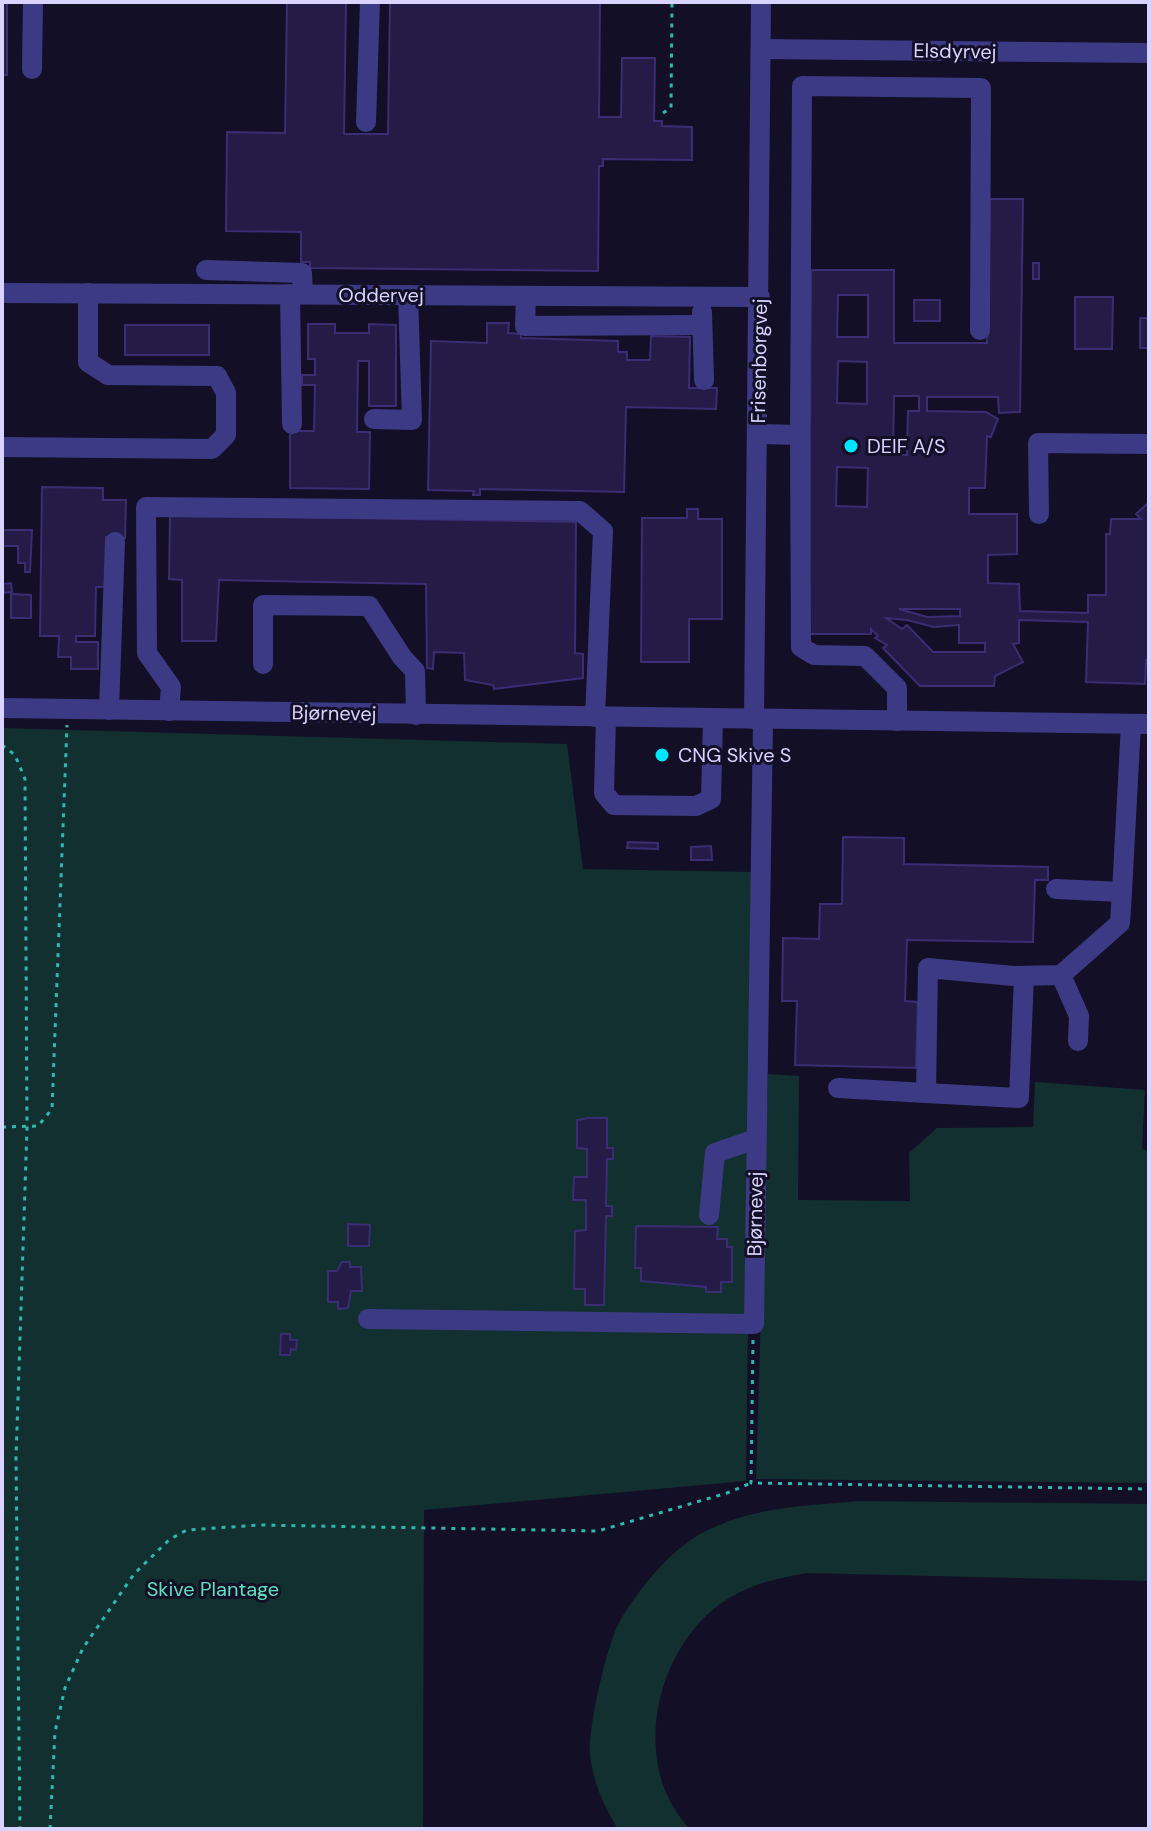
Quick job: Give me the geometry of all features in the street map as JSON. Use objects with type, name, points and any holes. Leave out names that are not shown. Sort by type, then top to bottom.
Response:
[{"type":"street","points":[[32,69],[33,2]]},
{"type":"street","points":[[366,122],[370,2]]},
{"type":"street","name":"Frisenborgvej","points":[[758,720],[761,2]]},
{"type":"street","name":"Elsdyrvej","points":[[761,49],[1149,53]]},
{"type":"street","points":[[980,330],[981,52]]},
{"type":"street","points":[[897,721],[897,688],[865,656],[814,655],[801,647],[802,86],[981,88]]},
{"type":"street","points":[[206,270],[302,273],[296,294],[292,424]]},
{"type":"street","name":"Oddervej","points":[[2,293],[760,297]]},
{"type":"street","points":[[2,447],[212,449],[226,435],[226,393],[217,376],[108,375],[88,362],[88,293]]},
{"type":"street","points":[[374,419],[412,420],[408,295]]},
{"type":"street","points":[[526,296],[525,326],[702,325]]},
{"type":"street","points":[[702,296],[704,380]]},
{"type":"street","points":[[758,434],[800,435]]},
{"type":"street","points":[[1039,514],[1038,443],[1149,444]]},
{"type":"street","points":[[169,711],[171,687],[147,653],[146,507],[580,511],[603,531],[600,717],[604,793],[614,805],[696,806],[711,799],[713,719]]},
{"type":"street","points":[[109,710],[115,542]]},
{"type":"street","points":[[263,664],[263,605],[369,606],[415,671],[416,715]]},
{"type":"street","name":"Bjørnevej","points":[[2,708],[1140,724]]},
{"type":"street","name":"Bjørnevej","points":[[754,1324],[758,720]]},
{"type":"street","points":[[926,1093],[928,968],[1024,976],[1061,975],[1120,923],[1140,724]]},
{"type":"street","points":[[1056,889],[1122,892]]},
{"type":"street","points":[[1061,975],[1079,1016],[1078,1041]]},
{"type":"street","points":[[838,1088],[1019,1098],[1024,976]]},
{"type":"street","points":[[709,1215],[715,1153],[756,1139]]},
{"type":"street","points":[[368,1319],[754,1324]]},
{"type":"path","points":[[663,113],[671,108],[672,2]]},
{"type":"path","points":[[2,1127],[38,1126],[52,1109],[67,710]]},
{"type":"path","points":[[2,745],[15,755],[25,779],[27,1128],[16,1458],[20,1829]]},
{"type":"path","points":[[751,1483],[754,1324]]},
{"type":"path","points":[[50,1829],[55,1732],[65,1688],[83,1648],[134,1574],[170,1539],[187,1530],[259,1525],[598,1531],[751,1483],[1149,1489]]},
{"type":"green space","name":"Skive Plantage","points":[[2,728],[567,744],[583,869],[754,872],[746,1481],[424,1510],[423,1829],[2,1829]]},
{"type":"green space","points":[[768,1074],[799,1076],[798,1200],[910,1201],[909,1153],[937,1128],[1033,1127],[1035,1082],[1145,1090],[1142,1149],[1149,1151],[1149,1483],[756,1479]]},
{"type":"green space","points":[[859,1501],[1149,1504],[1149,1581],[807,1573],[745,1590],[726,1600],[702,1620],[682,1646],[667,1676],[658,1708],[655,1741],[659,1773],[671,1803],[690,1829],[618,1829],[596,1784],[590,1742],[595,1706],[610,1646],[621,1619],[638,1593],[684,1545],[729,1521],[765,1511]]},
{"type":"building","points":[[2,2],[7,2],[7,75],[2,75]]},
{"type":"building","points":[[287,2],[346,2],[344,134],[388,134],[390,2],[600,2],[599,117],[621,117],[622,58],[655,58],[654,121],[662,121],[662,126],[692,127],[692,160],[603,159],[603,166],[599,166],[598,271],[310,268],[310,262],[301,262],[301,232],[226,231],[227,132],[285,133]]},
{"type":"building","name":"DEIF A/S","points":[[990,199],[1023,199],[1020,412],[999,413],[998,397],[927,397],[927,411],[986,412],[998,419],[991,437],[987,436],[985,488],[969,488],[969,514],[1017,514],[1017,554],[988,555],[988,583],[1019,584],[1020,611],[1088,613],[1088,595],[1106,595],[1106,534],[1110,534],[1111,519],[1141,519],[1136,514],[1149,502],[1149,660],[1146,660],[1145,684],[1086,682],[1088,622],[1019,620],[1019,643],[1013,644],[1023,662],[995,676],[994,686],[920,686],[883,648],[887,645],[875,638],[878,636],[871,629],[871,634],[809,634],[811,270],[894,270],[894,343],[987,343]],"holes":[[[838,295],[868,295],[868,337],[837,337]],[[838,361],[867,362],[867,404],[837,403]],[[894,396],[919,396],[919,411],[908,411],[907,455],[893,455]],[[837,467],[868,468],[867,507],[836,506]],[[899,609],[960,609],[960,616],[927,617]],[[886,618],[934,627],[959,625],[959,643],[985,643],[985,652],[933,652],[907,625],[902,629]]]},
{"type":"building","points":[[1033,263],[1039,263],[1039,279],[1033,279]]},
{"type":"building","points":[[1075,297],[1113,297],[1112,349],[1075,349]]},
{"type":"building","points":[[914,300],[940,300],[940,321],[914,321]]},
{"type":"building","points":[[1140,318],[1149,318],[1149,348],[1140,348]]},
{"type":"building","points":[[487,323],[509,323],[508,333],[521,334],[521,338],[618,341],[618,352],[627,352],[627,360],[650,360],[651,336],[690,337],[689,388],[717,388],[716,409],[626,407],[624,492],[480,489],[480,495],[473,495],[474,491],[428,490],[431,341],[487,343]]},
{"type":"building","points":[[308,324],[335,324],[335,333],[369,333],[369,324],[396,325],[396,406],[369,406],[369,361],[358,361],[357,432],[370,432],[369,489],[290,488],[290,431],[314,431],[315,385],[302,385],[302,375],[315,375],[315,359],[308,359]]},
{"type":"building","points":[[125,325],[209,325],[209,355],[125,355]]},
{"type":"building","points":[[42,487],[103,488],[103,500],[126,500],[125,538],[106,537],[106,587],[96,587],[95,636],[76,636],[76,642],[98,642],[98,669],[71,669],[71,657],[58,657],[59,636],[40,636]]},
{"type":"building","points":[[687,509],[698,509],[698,519],[722,519],[722,619],[689,619],[689,662],[641,662],[642,518],[687,518]]},
{"type":"building","points":[[170,515],[576,522],[575,653],[583,654],[583,678],[494,689],[493,685],[465,680],[464,653],[434,652],[433,669],[427,668],[426,584],[219,580],[216,641],[182,641],[182,580],[169,579]]},
{"type":"building","points":[[2,530],[32,530],[30,572],[25,572],[25,563],[18,563],[18,546],[2,546]]},
{"type":"building","points":[[11,583],[12,592],[4,593],[3,584]]},
{"type":"building","points":[[11,594],[31,595],[31,618],[11,618]]},
{"type":"building","points":[[843,837],[904,838],[904,864],[1048,867],[1048,880],[1035,880],[1033,942],[907,940],[905,1001],[918,1002],[916,1068],[795,1065],[797,1001],[782,1001],[783,938],[819,939],[820,904],[842,904]]},
{"type":"building","points":[[628,842],[658,843],[658,849],[627,848]]},
{"type":"building","points":[[711,846],[712,860],[691,860],[691,847]]},
{"type":"building","points":[[607,1118],[607,1148],[613,1148],[613,1159],[607,1159],[606,1206],[612,1206],[612,1216],[606,1216],[604,1305],[585,1305],[585,1289],[574,1289],[575,1231],[586,1230],[586,1200],[573,1200],[574,1177],[587,1177],[587,1149],[577,1148],[577,1120]]},
{"type":"building","points":[[348,1224],[370,1225],[369,1246],[348,1246]]},
{"type":"building","points":[[636,1226],[718,1227],[717,1239],[727,1239],[727,1247],[732,1247],[732,1282],[721,1282],[721,1292],[706,1292],[706,1287],[641,1281],[641,1268],[635,1268]]},
{"type":"building","points":[[342,1262],[350,1262],[350,1267],[361,1267],[362,1291],[351,1291],[348,1308],[338,1309],[338,1302],[328,1302],[328,1271],[337,1271]]},
{"type":"building","points":[[281,1334],[290,1334],[290,1340],[297,1340],[296,1350],[291,1349],[290,1355],[280,1355]]},
{"type":"place","name":"DEIF A/S","points":[[851,446]]},
{"type":"place","name":"CNG Skive S","points":[[662,755]]}]
